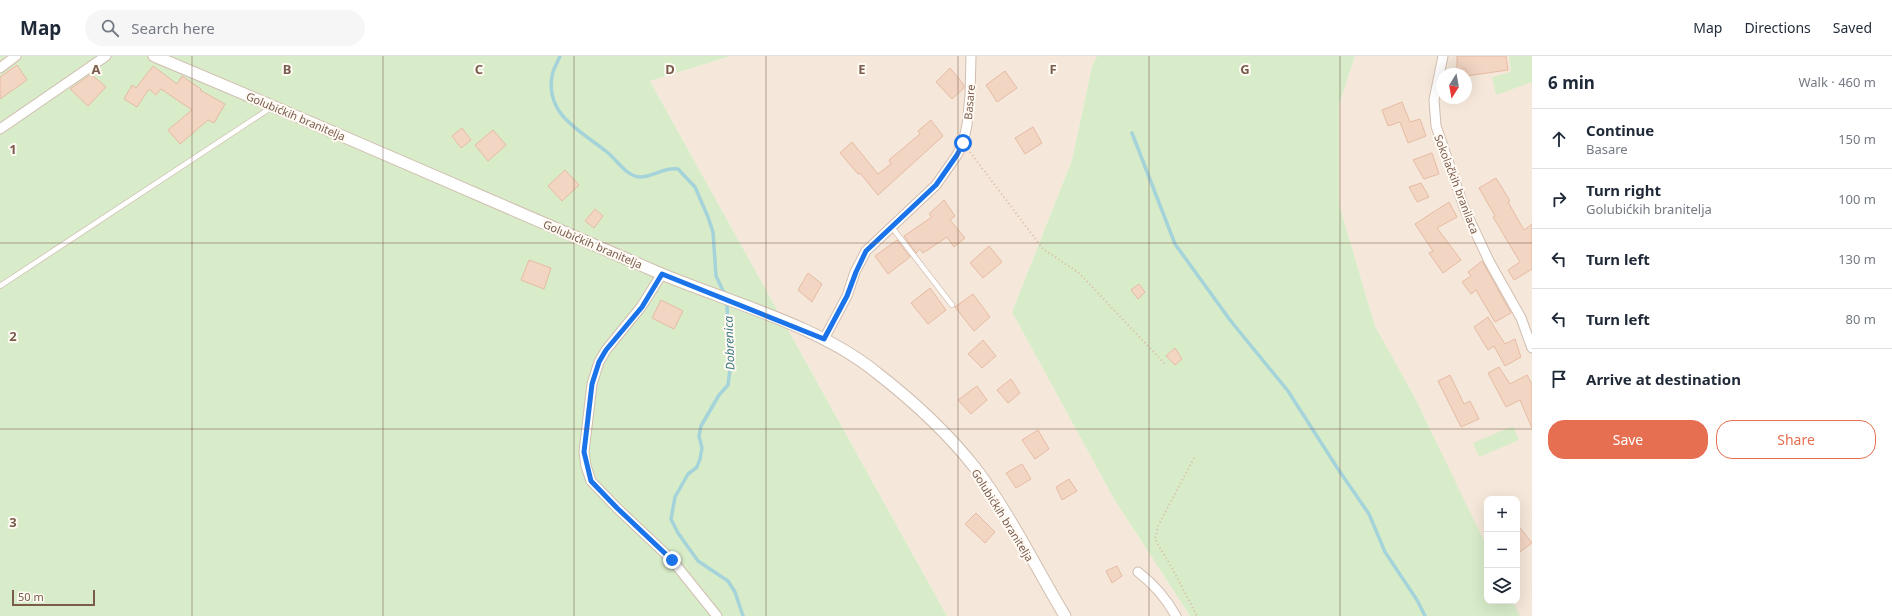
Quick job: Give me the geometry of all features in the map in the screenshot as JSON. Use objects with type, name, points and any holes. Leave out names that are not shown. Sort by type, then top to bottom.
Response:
[{"type":"street","points":[[0,68],[16,56]]},
{"type":"street","points":[[0,129],[106,56]]},
{"type":"street","name":"Golubićkih branitelja","points":[[154,56],[274,106],[662,274],[824,339],[874,370],[911,401],[946,435],[976,469],[1001,507],[1064,616]]},
{"type":"street","name":"Basare","points":[[824,339],[847,296],[866,251],[936,185],[957,155],[963,143],[967,125],[970,95],[971,56]]},
{"type":"street","name":"Sokolačkih branilaca","points":[[1444,56],[1434,100],[1436,126],[1465,210],[1489,261],[1508,291],[1521,318],[1532,348]]},
{"type":"street","points":[[662,274],[642,307],[606,350],[599,362],[592,384],[584,452],[586,466],[591,481],[672,560],[717,616]]},
{"type":"street","points":[[1138,572],[1150,581],[1166,598],[1176,616]]},
{"type":"lane","points":[[0,286],[274,106]]},
{"type":"lane","points":[[891,226],[952,305]]},
{"type":"path","points":[[963,143],[1042,249],[1079,273],[1165,364]]},
{"type":"path","points":[[1194,458],[1158,526],[1155,539],[1197,616]]},
{"type":"shaded area","points":[[731,56],[1097,56],[1092,66],[1072,160],[1012,312],[1114,499],[1190,616],[947,616],[650,81]]},
{"type":"shaded area","points":[[1355,56],[1532,56],[1532,616],[1519,616],[1513,604],[1520,604],[1520,496],[1484,496],[1484,543],[1414,396],[1375,326],[1339,204],[1339,105]]},
{"type":"green space","points":[[0,56],[731,56],[650,81],[947,616],[0,616]]},
{"type":"green space","points":[[1097,56],[1355,56],[1339,105],[1339,204],[1375,326],[1414,396],[1484,541],[1484,604],[1514,604],[1520,616],[1190,616],[1114,499],[1012,312],[1072,160],[1092,66]]},
{"type":"green space","points":[[1509,56],[1532,56],[1532,82],[1496,95],[1492,77],[1511,72]]},
{"type":"green space","points":[[1513,426],[1519,440],[1479,457],[1473,443]]},
{"type":"building","points":[[1457,56],[1506,56],[1508,70],[1472,75],[1472,68],[1457,68]]},
{"type":"building","points":[[17,65],[27,80],[0,99],[0,77]]},
{"type":"building","points":[[153,66],[177,84],[182,76],[201,89],[200,90],[225,104],[214,123],[208,120],[180,144],[168,130],[192,110],[161,89],[156,95],[149,89],[137,107],[124,99],[132,85],[136,88]]},
{"type":"building","points":[[950,68],[964,85],[964,88],[952,99],[936,82]]},
{"type":"building","points":[[1005,71],[1017,88],[997,102],[986,85]]},
{"type":"building","points":[[91,74],[106,87],[88,106],[70,89]]},
{"type":"building","points":[[1402,102],[1410,122],[1420,119],[1426,136],[1408,143],[1400,122],[1388,126],[1382,110]]},
{"type":"building","points":[[931,120],[943,136],[878,195],[860,173],[858,174],[840,153],[852,142],[878,174],[891,164],[889,160],[920,134],[918,131]]},
{"type":"building","points":[[1033,127],[1042,143],[1025,154],[1015,138]]},
{"type":"building","points":[[462,128],[471,140],[461,148],[452,136]]},
{"type":"building","points":[[493,130],[506,145],[488,161],[475,145]]},
{"type":"building","points":[[1432,153],[1439,174],[1424,179],[1413,160]]},
{"type":"building","points":[[565,170],[579,185],[562,201],[548,186]]},
{"type":"building","points":[[1496,178],[1510,201],[1508,202],[1524,230],[1532,224],[1532,269],[1514,280],[1508,270],[1520,262],[1493,217],[1495,216],[1479,188]]},
{"type":"building","points":[[1421,183],[1429,197],[1417,202],[1409,187]]},
{"type":"building","points":[[944,200],[955,216],[950,220],[965,238],[954,247],[947,237],[923,253],[920,249],[916,253],[904,236],[932,217],[929,214]]},
{"type":"building","points":[[1449,202],[1457,217],[1437,228],[1461,260],[1443,273],[1429,253],[1433,251],[1415,224]]},
{"type":"building","points":[[595,209],[603,216],[594,228],[585,221]]},
{"type":"building","points":[[897,240],[910,257],[888,274],[875,256]]},
{"type":"building","points":[[989,246],[1002,262],[983,278],[970,263]]},
{"type":"building","points":[[529,260],[551,268],[544,289],[521,280]]},
{"type":"building","points":[[1482,261],[1511,313],[1495,322],[1476,290],[1471,294],[1462,282],[1471,276],[1468,272]]},
{"type":"building","points":[[808,273],[822,284],[812,302],[798,290]]},
{"type":"building","points":[[1139,284],[1145,292],[1138,299],[1131,290]]},
{"type":"building","points":[[930,288],[946,310],[928,324],[911,303]]},
{"type":"building","points":[[973,294],[990,317],[974,331],[955,307]]},
{"type":"building","points":[[661,300],[683,311],[674,329],[652,318]]},
{"type":"building","points":[[1488,317],[1505,344],[1515,339],[1521,357],[1505,366],[1494,346],[1488,350],[1474,327]]},
{"type":"building","points":[[983,340],[996,356],[982,368],[968,354]]},
{"type":"building","points":[[1175,348],[1182,359],[1175,365],[1166,356]]},
{"type":"building","points":[[1499,367],[1510,384],[1527,375],[1532,384],[1532,428],[1520,400],[1506,407],[1488,373]]},
{"type":"building","points":[[1450,375],[1464,404],[1470,401],[1479,419],[1461,427],[1438,381]]},
{"type":"building","points":[[1011,379],[1020,393],[1008,403],[997,390]]},
{"type":"building","points":[[977,386],[987,400],[971,414],[958,400]]},
{"type":"building","points":[[1038,430],[1049,449],[1035,459],[1022,440]]},
{"type":"building","points":[[1022,464],[1031,479],[1016,488],[1006,473]]},
{"type":"building","points":[[1069,479],[1077,491],[1062,500],[1056,487]]},
{"type":"building","points":[[976,513],[995,532],[985,543],[965,524]]},
{"type":"building","points":[[1520,528],[1532,543],[1520,552]]},
{"type":"building","points":[[1117,566],[1122,576],[1112,583],[1106,571]]},
{"type":"waterway","name":"Dobrenica","points":[[560,56],[554,68],[551,90],[559,112],[567,121],[607,152],[630,174],[645,177],[668,169],[678,169],[695,187],[713,232],[716,276],[725,295]]},
{"type":"waterway","points":[[1132,133],[1175,244],[1230,320],[1288,391],[1369,514],[1385,552],[1417,600],[1425,616]]},
{"type":"waterway","name":"Dobrenica","points":[[727,301],[728,346],[731,361],[728,385],[719,395],[701,426],[699,436],[702,448],[700,459],[697,467],[688,474],[675,497],[671,519],[678,533],[698,561],[728,581],[735,592],[743,616]]},
{"type":"route","points":[[672,560],[660,550],[591,481],[586,466],[584,452],[592,384],[599,362],[606,350],[642,307],[662,274],[824,339],[847,296],[866,251],[936,185],[947,171],[963,143]]}]
